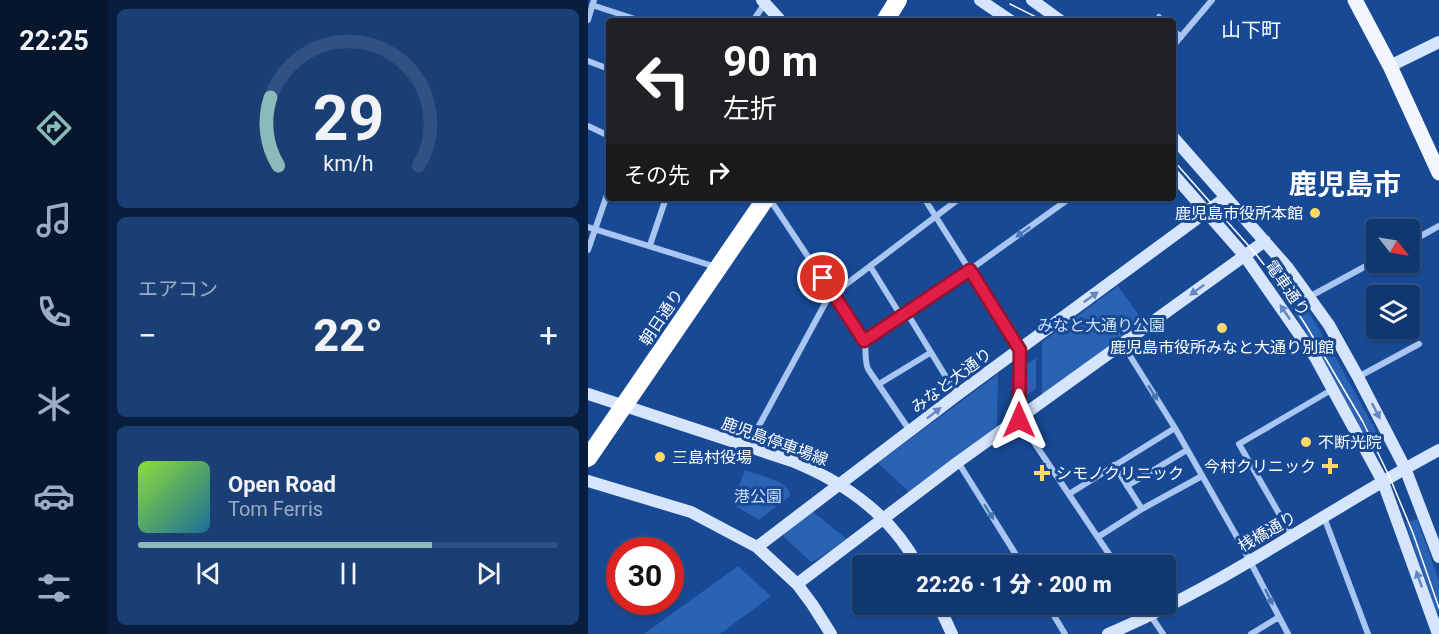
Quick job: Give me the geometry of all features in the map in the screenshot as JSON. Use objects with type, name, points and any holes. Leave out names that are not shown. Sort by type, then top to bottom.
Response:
[{"type":"highway","points":[[887,18],[898,0]]},
{"type":"highway","name":"朝日通り","points":[[588,458],[766,201]]},
{"type":"main road","points":[[1355,0],[1390,66],[1439,173]]},
{"type":"street","points":[[980,0],[1007,18]]},
{"type":"street","points":[[1032,0],[1057,18]]},
{"type":"street","points":[[1176,43],[1212,0]]},
{"type":"street","points":[[755,18],[764,1],[778,18]]},
{"type":"street","points":[[588,20],[593,3],[633,18]]},
{"type":"street","points":[[1176,33],[1181,37]]},
{"type":"street","points":[[1390,66],[1439,42]]},
{"type":"street","points":[[588,61],[606,68]]},
{"type":"street","points":[[588,126],[606,135]]},
{"type":"street","name":"電車通り","points":[[1176,141],[1265,241],[1329,325],[1405,468],[1439,557]]},
{"type":"street","name":"電車通り","points":[[1176,177],[1244,255],[1334,388],[1383,482],[1438,634]]},
{"type":"street","points":[[588,250],[592,228],[606,196]]},
{"type":"street","name":"みなと大通り","points":[[757,546],[957,395],[1225,198]]},
{"type":"street","points":[[650,245],[665,201]]},
{"type":"street","points":[[770,201],[864,341],[865,360],[910,431]]},
{"type":"street","points":[[926,201],[1020,350],[1019,420],[1110,555]]},
{"type":"street","points":[[748,447],[828,298],[956,201]]},
{"type":"street","points":[[864,341],[970,270],[1066,201]]},
{"type":"street","points":[[1420,236],[1439,226]]},
{"type":"street","points":[[592,228],[718,268]]},
{"type":"street","points":[[796,584],[958,462],[1265,241]]},
{"type":"street","points":[[870,266],[957,395]]},
{"type":"street","points":[[1309,297],[1366,266]]},
{"type":"street","points":[[1122,343],[1175,428],[1288,634]]},
{"type":"street","points":[[1358,376],[1419,344]]},
{"type":"street","points":[[879,384],[930,352]]},
{"type":"street","points":[[1292,536],[1239,444],[1334,388]]},
{"type":"street","name":"鹿児島停車場線","points":[[588,394],[806,467],[838,484],[884,519],[896,531],[911,555]]},
{"type":"street","points":[[1069,494],[1175,428]]},
{"type":"street","points":[[1127,486],[1187,450]]},
{"type":"street","name":"桟橋通り","points":[[1176,596],[1250,561],[1439,450]]},
{"type":"street","points":[[958,462],[1016,555]]},
{"type":"street","points":[[1114,465],[1142,508]]},
{"type":"street","points":[[1098,537],[1142,508],[1202,476]]},
{"type":"street","points":[[588,481],[691,512],[757,546],[796,584],[831,634]]},
{"type":"street","points":[[1324,517],[1368,632],[1359,634]]},
{"type":"street","points":[[943,615],[952,634]]},
{"type":"street","points":[[1054,615],[1065,634]]},
{"type":"street","name":"桟橋通り","points":[[1110,634],[1139,615]]},
{"type":"street","points":[[1150,615],[1163,634]]},
{"type":"street","points":[[1251,634],[1279,617]]},
{"type":"green space","points":[[1274,261],[1316,324],[1377,433],[1366,439],[1305,331],[1264,269]]},
{"type":"green space","name":"みなと大通り公園","points":[[1118,286],[1143,321],[1042,395],[1042,342]]},
{"type":"green space","points":[[1036,358],[1036,389],[1024,397],[1024,366]]},
{"type":"green space","points":[[998,374],[997,427],[909,492],[878,463]]},
{"type":"green space","name":"港公園","points":[[745,470],[778,481],[789,490],[790,496],[759,520],[732,504]]},
{"type":"green space","points":[[812,511],[847,539],[811,562],[784,537],[784,532]]},
{"type":"green space","points":[[1417,519],[1439,581],[1439,612],[1436,613],[1406,523]]},
{"type":"green space","points":[[738,566],[771,596],[720,634],[644,634],[670,615],[684,615],[684,605]]},
{"type":"tram line","points":[[1010,4],[1038,18]]},
{"type":"tram line","points":[[1176,163],[1255,253],[1280,285],[1307,327],[1363,422],[1390,478],[1413,533],[1439,608]]},
{"type":"place","name":"鹿児島市役所本館","points":[[1315,213]]},
{"type":"place","name":"鹿児島市役所みなと大通り別館","points":[[1222,328]]},
{"type":"place","name":"不断光院","points":[[1306,442]]},
{"type":"place","name":"三島村役場","points":[[660,457]]},
{"type":"place","name":"今村クリニック","points":[[1330,466]]},
{"type":"place","name":"シモノクリニック","points":[[1042,473]]},
{"type":"district","name":"山下町","points":[[1251,30]]},
{"type":"district","name":"鹿児島市","points":[[1345,184]]},
{"type":"route","points":[[823,278],[864,341],[970,270],[1020,350],[1019,420]]}]
